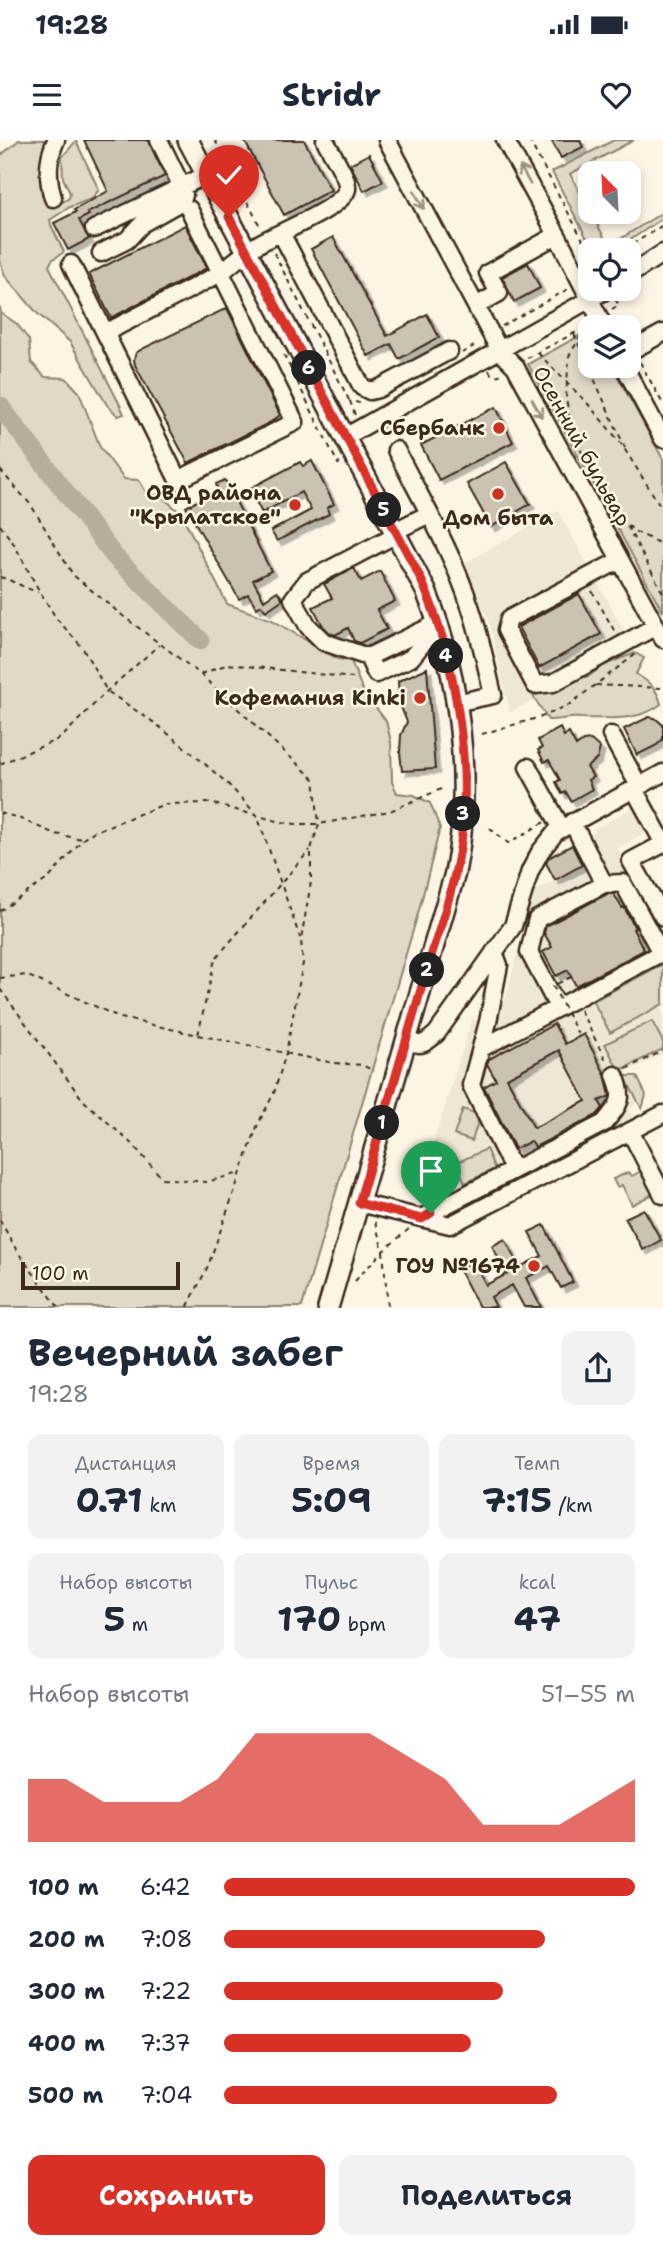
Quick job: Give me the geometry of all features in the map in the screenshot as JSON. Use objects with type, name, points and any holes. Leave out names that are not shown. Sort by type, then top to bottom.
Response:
[{"type":"main road","points":[[188,140],[426,591],[440,628],[455,703],[463,775],[461,837],[452,885],[328,1307]]},
{"type":"street","points":[[53,198],[48,182],[48,169],[56,140]]},
{"type":"street","points":[[101,253],[127,240],[143,223],[182,201],[182,187],[159,140]]},
{"type":"street","points":[[105,333],[221,273],[247,251],[316,216],[342,198],[346,193],[346,180],[325,140]]},
{"type":"street","name":"Осенний бульвар","points":[[387,140],[500,351],[515,366],[660,633]]},
{"type":"street","points":[[505,140],[578,276]]},
{"type":"street","points":[[94,229],[206,174]]},
{"type":"street","points":[[71,264],[177,480],[295,422],[189,209]]},
{"type":"street","points":[[476,306],[499,293],[488,273],[557,235]]},
{"type":"street","points":[[274,236],[362,387],[370,391],[379,389],[449,351]]},
{"type":"street","points":[[641,267],[663,253]]},
{"type":"street","points":[[345,437],[588,301]]},
{"type":"street","points":[[641,345],[663,333]]},
{"type":"street","points":[[630,378],[663,439]]},
{"type":"street","points":[[396,450],[470,604],[493,695],[455,703]]},
{"type":"street","points":[[431,518],[307,581],[293,599],[308,626],[324,642],[368,657],[440,628]]},
{"type":"street","points":[[620,560],[509,619],[506,629],[536,685],[553,683],[629,650],[660,633]]},
{"type":"street","points":[[611,734],[663,843],[631,861],[663,917]]},
{"type":"street","points":[[528,767],[604,884]]},
{"type":"street","points":[[406,1041],[425,1045],[437,1033],[514,922],[530,871],[540,852],[556,832],[663,773]]},
{"type":"street","points":[[482,1048],[661,953],[624,883],[604,884],[537,919],[529,952],[558,1007]]},
{"type":"street","points":[[514,922],[535,929]]},
{"type":"street","points":[[494,952],[499,965],[482,1048],[471,1085],[513,1169]]},
{"type":"street","points":[[422,1219],[604,1123],[619,1106],[622,1091],[615,1075]]},
{"type":"street","points":[[359,1203],[450,1225],[663,1114]]},
{"type":"street","points":[[630,1131],[663,1195]]},
{"type":"path","points":[[215,140],[274,236],[350,401]]},
{"type":"path","points":[[529,140],[582,238]]},
{"type":"path","points":[[641,239],[663,225]]},
{"type":"path","points":[[490,332],[578,284]]},
{"type":"path","points":[[496,376],[578,331]]},
{"type":"path","points":[[573,333],[578,340]]},
{"type":"path","points":[[578,342],[569,356],[565,381],[567,415],[574,439],[611,509],[626,525],[663,593]]},
{"type":"path","points":[[538,353],[596,413],[630,457],[663,510]]},
{"type":"path","points":[[641,364],[663,404]]},
{"type":"path","points":[[595,378],[630,457]]},
{"type":"path","points":[[0,470],[31,505],[73,575],[200,674],[314,779],[319,824],[311,849],[311,883],[301,940]]},
{"type":"path","points":[[0,525],[14,544],[56,618],[82,647],[107,691],[156,724],[198,758],[227,783],[257,815],[301,940],[303,963],[286,1053],[274,1093],[258,1124],[208,1266],[187,1307]]},
{"type":"path","points":[[626,525],[663,545]]},
{"type":"path","points":[[0,577],[40,593]]},
{"type":"path","points":[[482,734],[544,716],[569,705],[595,685],[629,650],[586,579]]},
{"type":"path","points":[[0,764],[61,738],[107,691],[160,644]]},
{"type":"path","points":[[200,674],[228,664],[353,678]]},
{"type":"path","points":[[595,685],[663,688]]},
{"type":"path","points":[[0,911],[49,878],[83,839],[93,832],[165,804],[210,803],[296,824],[319,824],[390,811],[441,789]]},
{"type":"path","points":[[0,813],[55,834],[83,839]]},
{"type":"path","points":[[490,828],[508,843],[542,824]]},
{"type":"path","points":[[198,1035],[215,959],[311,849]]},
{"type":"path","points":[[0,978],[26,975],[121,1017],[334,1063],[362,1065],[374,1071]]},
{"type":"path","points":[[571,977],[553,986],[579,1036]]},
{"type":"path","points":[[0,989],[83,1100],[134,1146],[162,1178],[206,1182],[240,1173]]},
{"type":"path","points":[[575,999],[615,1075],[663,1051]]},
{"type":"path","points":[[375,1218],[383,1251],[388,1307]]},
{"type":"path","points":[[355,1281],[383,1251],[422,1219]]},
{"type":"path","points":[[0,1220],[17,1251],[59,1307]]},
{"type":"shaded area","points":[[19,140],[51,140],[42,195],[54,207],[69,198],[70,193],[63,178],[62,157],[76,141],[99,190],[91,199],[70,207],[50,220],[64,252],[52,260],[49,266],[124,414],[118,416],[107,405],[70,342],[37,313],[5,276],[0,261],[0,156]]},
{"type":"shaded area","points":[[614,140],[634,140],[594,161],[578,161],[578,170],[570,174],[578,189],[578,221],[552,172]]},
{"type":"shaded area","points":[[663,212],[663,218],[633,238],[622,238]]},
{"type":"shaded area","points":[[579,224],[597,224],[605,238],[587,238]]},
{"type":"shaded area","points":[[0,307],[1,313],[17,324],[29,340],[31,362],[45,377],[66,378],[79,392],[100,447],[124,479],[139,480],[146,492],[162,497],[181,513],[227,604],[272,620],[338,659],[351,661],[363,691],[386,721],[391,742],[392,782],[397,793],[414,795],[430,803],[440,828],[419,910],[302,1307],[0,1307]]},
{"type":"shaded area","points":[[578,337],[578,378],[619,378],[663,459],[663,612],[528,364]]},
{"type":"shaded area","points":[[558,511],[636,652],[510,712],[489,622],[465,563]]},
{"type":"shaded area","points":[[635,653],[644,658],[636,674],[652,686],[661,704],[643,714],[623,718],[548,720],[532,694],[532,688],[589,676],[604,665]]},
{"type":"shaded area","points":[[635,806],[648,831],[618,848],[663,934],[663,1054],[621,1075],[636,1104],[630,1110],[635,1121],[453,1216],[435,1216],[416,1199],[472,1019],[499,1024],[533,892],[586,863],[575,844],[595,832],[594,829]]},
{"type":"shaded area","points":[[663,964],[663,1004],[610,1033],[593,1001]]},
{"type":"shaded area","points":[[652,1021],[663,1042],[663,1049],[619,1071],[605,1044]]},
{"type":"shaded area","points":[[624,1076],[637,1076],[646,1095],[642,1109]]},
{"type":"shaded area","points":[[463,1109],[480,1115],[472,1141],[454,1135]]},
{"type":"shaded area","points":[[486,1149],[495,1169],[465,1183],[456,1163]]},
{"type":"shaded area","points":[[641,1171],[653,1194],[632,1205],[622,1185],[617,1187],[613,1179],[629,1172],[632,1176]]},
{"type":"building","points":[[84,140],[148,140],[165,176],[87,213],[89,215],[79,220],[89,239],[68,250],[54,223],[108,191]]},
{"type":"building","points":[[244,140],[304,140],[331,190],[284,215]]},
{"type":"building","points":[[551,140],[580,140],[583,147],[561,158]]},
{"type":"building","points":[[369,154],[383,181],[364,191],[350,164]]},
{"type":"building","points":[[185,225],[207,268],[111,318],[89,274]]},
{"type":"building","points":[[333,237],[387,336],[427,314],[439,337],[399,359],[391,344],[368,356],[311,249]]},
{"type":"building","points":[[528,263],[540,288],[514,302],[502,277]]},
{"type":"building","points":[[227,308],[280,415],[188,463],[134,359],[136,353],[142,349]]},
{"type":"building","points":[[496,407],[513,442],[439,480],[421,445]]},
{"type":"building","points":[[312,461],[334,504],[327,508],[329,514],[277,541],[271,531],[311,510],[301,492],[262,513],[249,489],[300,462],[303,466]]},
{"type":"building","name":"Дом быта","points":[[506,462],[530,504],[491,527],[467,484]]},
{"type":"building","points":[[225,480],[271,571],[253,580],[264,600],[277,591],[283,599],[266,611],[261,605],[257,608],[248,594],[239,599],[186,507],[218,490],[216,484]]},
{"type":"building","points":[[354,568],[361,581],[380,571],[395,601],[377,610],[387,629],[360,643],[354,641],[348,628],[335,635],[330,633],[313,607],[332,598],[324,584]]},
{"type":"building","points":[[579,594],[601,634],[539,668],[518,627]]},
{"type":"building","points":[[427,668],[435,769],[402,771],[401,735],[407,722],[399,702],[398,681]]},
{"type":"building","points":[[649,717],[655,718],[663,725],[663,739],[637,755],[624,729]]},
{"type":"building","points":[[560,728],[564,736],[569,733],[576,746],[591,740],[600,748],[597,759],[587,767],[593,777],[588,780],[592,789],[571,801],[566,792],[562,794],[556,782],[560,780],[549,760],[544,762],[538,750],[542,748],[538,740]]},
{"type":"building","points":[[572,845],[582,865],[555,880],[546,863],[548,858]]},
{"type":"building","points":[[607,894],[614,894],[622,908],[624,907],[644,950],[576,986],[568,970],[556,976],[543,952],[552,947],[544,933],[546,926]]},
{"type":"building","points":[[554,1024],[565,1044],[584,1034],[605,1074],[610,1096],[599,1101],[603,1108],[597,1115],[535,1147],[531,1141],[515,1149],[484,1087],[496,1080],[487,1064],[489,1059]],"holes":[[[559,1050],[586,1101],[534,1128],[507,1078]]]},
{"type":"building","points":[[644,1209],[661,1240],[643,1250],[625,1218]]},
{"type":"building","name":"ГОУ №1674","points":[[544,1225],[573,1282],[561,1288],[549,1266],[526,1278],[541,1307],[524,1307],[512,1285],[491,1297],[496,1307],[479,1307],[459,1269],[474,1261],[486,1285],[507,1274],[492,1246],[505,1239],[520,1267],[542,1256],[529,1232]]},
{"type":"waterway","points":[[0,406],[114,556],[200,640]]},
{"type":"place","name":"Сбербанк","points":[[499,428]]},
{"type":"place","name":"Дом быта","points":[[498,494]]},
{"type":"place","name":"ОВД района \"Крылатское\"","points":[[295,505]]},
{"type":"place","name":"Кофемания Kinki","points":[[420,698]]},
{"type":"place","name":"ГОУ №1674","points":[[534,1266]]},
{"type":"route","points":[[229,217],[419,575],[434,609],[449,666],[463,775],[463,820],[459,853],[359,1203],[422,1219],[431,1213]]}]
